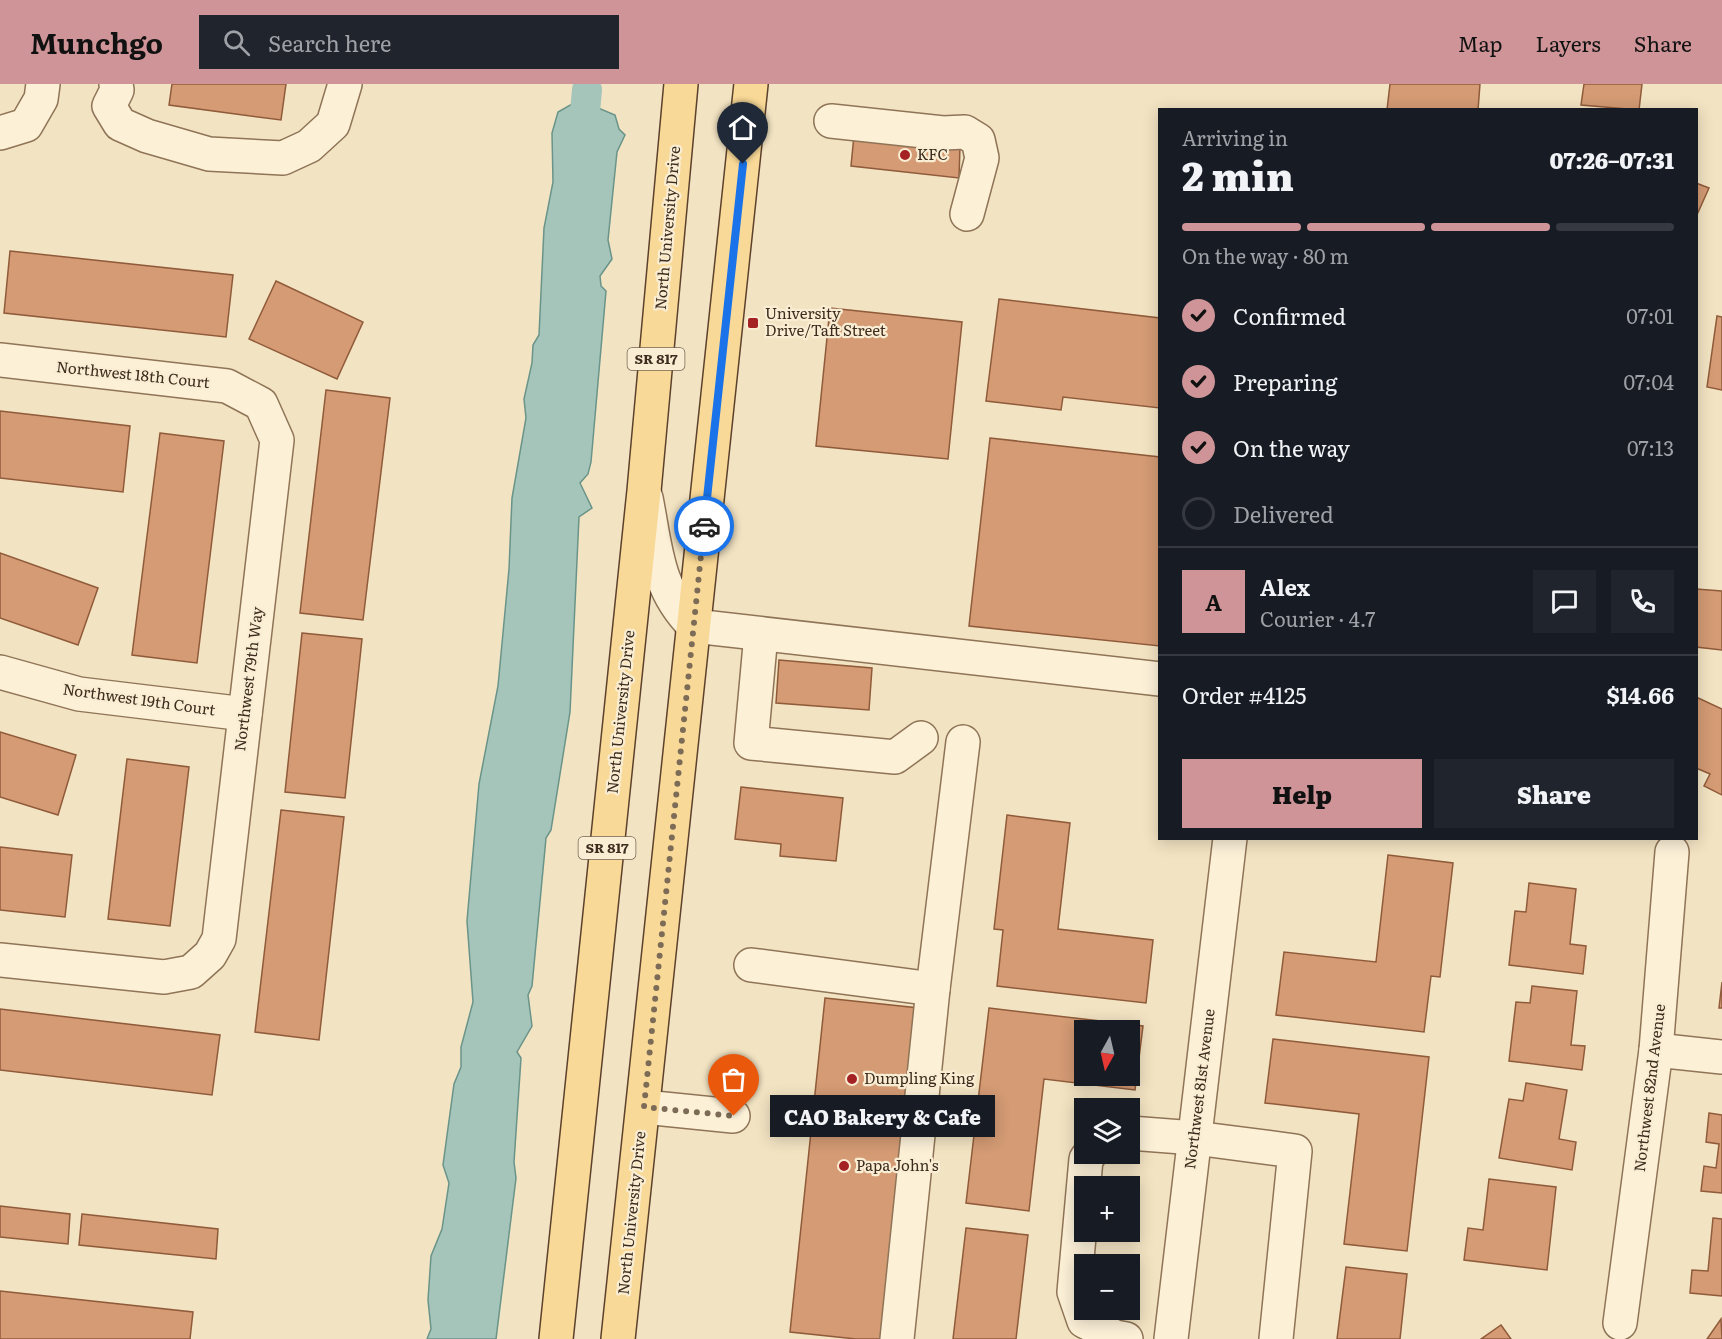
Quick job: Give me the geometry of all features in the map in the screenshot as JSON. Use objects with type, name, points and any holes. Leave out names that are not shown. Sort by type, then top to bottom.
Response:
[{"type":"main road","name":"North University Drive","points":[[556,1339],[644,490],[681,84]]},
{"type":"main road","name":"North University Drive","points":[[618,1339],[751,84]]},
{"type":"street","points":[[0,133],[26,125],[41,99],[43,84]]},
{"type":"street","points":[[116,84],[117,90],[109,106],[120,124],[147,136],[209,154],[274,158],[283,158],[309,146],[333,124],[345,84]]},
{"type":"street","points":[[831,121],[943,133],[965,132],[978,140],[982,158],[967,214]]},
{"type":"street","name":"Northwest 18th Court","points":[[0,360],[227,386],[261,404]]},
{"type":"street","name":"Northwest 79th Way","points":[[0,960],[164,977],[192,972],[210,955],[219,939],[277,440],[261,404]]},
{"type":"street","points":[[644,490],[664,586],[678,611],[694,626],[1158,678]]},
{"type":"street","points":[[761,634],[751,743],[895,757],[921,738]]},
{"type":"street","name":"Northwest 19th Court","points":[[0,672],[79,694],[245,714]]},
{"type":"street","points":[[897,1339],[933,989],[963,742]]},
{"type":"street","name":"Northwest 81st Avenue","points":[[1171,1339],[1230,840]]},
{"type":"street","name":"Northwest 82nd Avenue","points":[[1620,1323],[1656,1050],[1672,852]]},
{"type":"street","points":[[751,965],[933,989]]},
{"type":"street","points":[[1656,1050],[1722,1057]]},
{"type":"street","points":[[644,1107],[734,1116]]},
{"type":"street","points":[[1140,1134],[1195,1138],[1295,1151],[1276,1339]]},
{"type":"street","points":[[1086,1164],[1074,1292],[1084,1321],[1115,1337],[1126,1339]]},
{"type":"water","points":[[579,100],[615,115],[619,129],[625,135],[617,152],[608,240],[612,259],[600,276],[601,286],[606,291],[591,462],[588,474],[580,483],[592,508],[579,517],[570,712],[551,830],[546,838],[532,986],[528,995],[532,1026],[517,1052],[521,1058],[514,1162],[516,1178],[496,1339],[427,1339],[431,1329],[428,1300],[431,1256],[442,1229],[449,1183],[443,1165],[454,1084],[461,1067],[461,1047],[473,1002],[467,921],[479,784],[498,686],[509,569],[512,498],[526,418],[524,399],[532,363],[533,345],[539,335],[544,228],[553,182],[552,133],[558,112]]},
{"type":"building","points":[[172,84],[286,84],[281,120],[169,105]]},
{"type":"building","points":[[1390,84],[1480,84],[1478,108],[1387,108]]},
{"type":"building","points":[[1584,84],[1642,84],[1639,108],[1581,105]]},
{"type":"building","name":"KFC","points":[[854,135],[960,146],[959,178],[851,166]]},
{"type":"building","points":[[1698,184],[1709,188],[1698,213]]},
{"type":"building","points":[[10,251],[233,275],[226,337],[4,313]]},
{"type":"building","points":[[276,281],[363,322],[337,379],[249,339]]},
{"type":"building","points":[[999,299],[1158,318],[1158,408],[1063,397],[1061,410],[986,401]]},
{"type":"building","points":[[830,308],[962,322],[948,459],[816,446]]},
{"type":"building","points":[[1717,316],[1722,317],[1722,390],[1707,387]]},
{"type":"building","points":[[326,390],[390,398],[363,620],[300,613]]},
{"type":"building","points":[[0,411],[130,426],[123,492],[0,478]]},
{"type":"building","points":[[160,433],[224,441],[197,663],[132,655]]},
{"type":"building","points":[[990,438],[1158,457],[1158,646],[969,626]]},
{"type":"building","points":[[0,553],[98,588],[78,645],[0,618]]},
{"type":"building","points":[[1698,589],[1722,591],[1722,650],[1698,647]]},
{"type":"building","points":[[302,633],[362,639],[345,798],[285,792]]},
{"type":"building","points":[[779,660],[872,668],[869,710],[776,703]]},
{"type":"building","points":[[1698,698],[1722,709],[1722,795],[1704,786],[1710,774],[1698,769]]},
{"type":"building","points":[[0,732],[76,755],[58,815],[0,797]]},
{"type":"building","points":[[127,759],[189,767],[170,926],[108,919]]},
{"type":"building","points":[[741,787],[843,798],[836,861],[780,856],[781,844],[735,839]]},
{"type":"building","points":[[281,810],[344,817],[319,1040],[255,1032]]},
{"type":"building","points":[[1007,815],[1070,823],[1058,929],[1153,940],[1146,1003],[997,986],[1003,930],[994,929]]},
{"type":"building","points":[[0,847],[72,855],[65,917],[0,910]]},
{"type":"building","points":[[1388,855],[1453,863],[1440,977],[1431,976],[1424,1032],[1276,1015],[1284,952],[1376,962]]},
{"type":"building","points":[[1529,883],[1576,889],[1570,944],[1586,946],[1583,974],[1509,965],[1515,911],[1526,912]]},
{"type":"building","points":[[1722,982],[1722,1008],[1719,1008]]},
{"type":"building","points":[[1532,986],[1577,991],[1571,1045],[1585,1046],[1582,1070],[1509,1061],[1516,1002],[1530,1003]]},
{"type":"building","points":[[825,998],[919,1008],[884,1339],[856,1339],[790,1332]]},
{"type":"building","points":[[989,1008],[1092,1020],[1074,1020],[1074,1083],[1044,1079],[1029,1211],[966,1203]]},
{"type":"building","points":[[0,1009],[220,1035],[212,1095],[0,1070]]},
{"type":"building","points":[[1140,1026],[1143,1026],[1140,1050]]},
{"type":"building","points":[[1273,1039],[1429,1057],[1407,1251],[1344,1244],[1359,1114],[1265,1103]]},
{"type":"building","points":[[1526,1083],[1567,1090],[1559,1139],[1576,1142],[1572,1170],[1499,1158],[1509,1099],[1523,1101]]},
{"type":"building","points":[[1102,1086],[1136,1086],[1135,1090]]},
{"type":"building","points":[[1709,1113],[1722,1115],[1722,1193],[1701,1191],[1704,1166],[1716,1168],[1719,1144],[1706,1142]]},
{"type":"building","points":[[1489,1179],[1556,1187],[1547,1270],[1464,1260],[1468,1228],[1483,1230]]},
{"type":"building","points":[[0,1206],[70,1214],[68,1244],[0,1237]]},
{"type":"building","points":[[82,1214],[218,1229],[216,1259],[79,1245]]},
{"type":"building","points":[[1713,1218],[1722,1219],[1722,1296],[1690,1293],[1692,1270],[1708,1271]]},
{"type":"building","points":[[966,1228],[1028,1235],[1016,1339],[953,1339]]},
{"type":"building","points":[[1346,1267],[1407,1274],[1400,1339],[1337,1339]]},
{"type":"building","points":[[0,1291],[193,1312],[190,1339],[0,1339]]},
{"type":"building","points":[[1721,1319],[1722,1339],[1707,1339]]},
{"type":"building","points":[[1501,1325],[1511,1339],[1481,1339]]},
{"type":"waterway","points":[[582,144],[587,90]]},
{"type":"way so far","points":[[704,526],[644,1107],[734,1116]]},
{"type":"place","name":"KFC","points":[[905,155]]},
{"type":"place","name":"University Drive/Taft Street","points":[[753,323]]},
{"type":"place","name":"Dumpling King","points":[[852,1079]]},
{"type":"place","name":"CAO Bakery & Cafe","points":[[734,1116]]},
{"type":"place","name":"Papa John's","points":[[844,1166]]},
{"type":"route","points":[[704,526],[743,164]]}]
